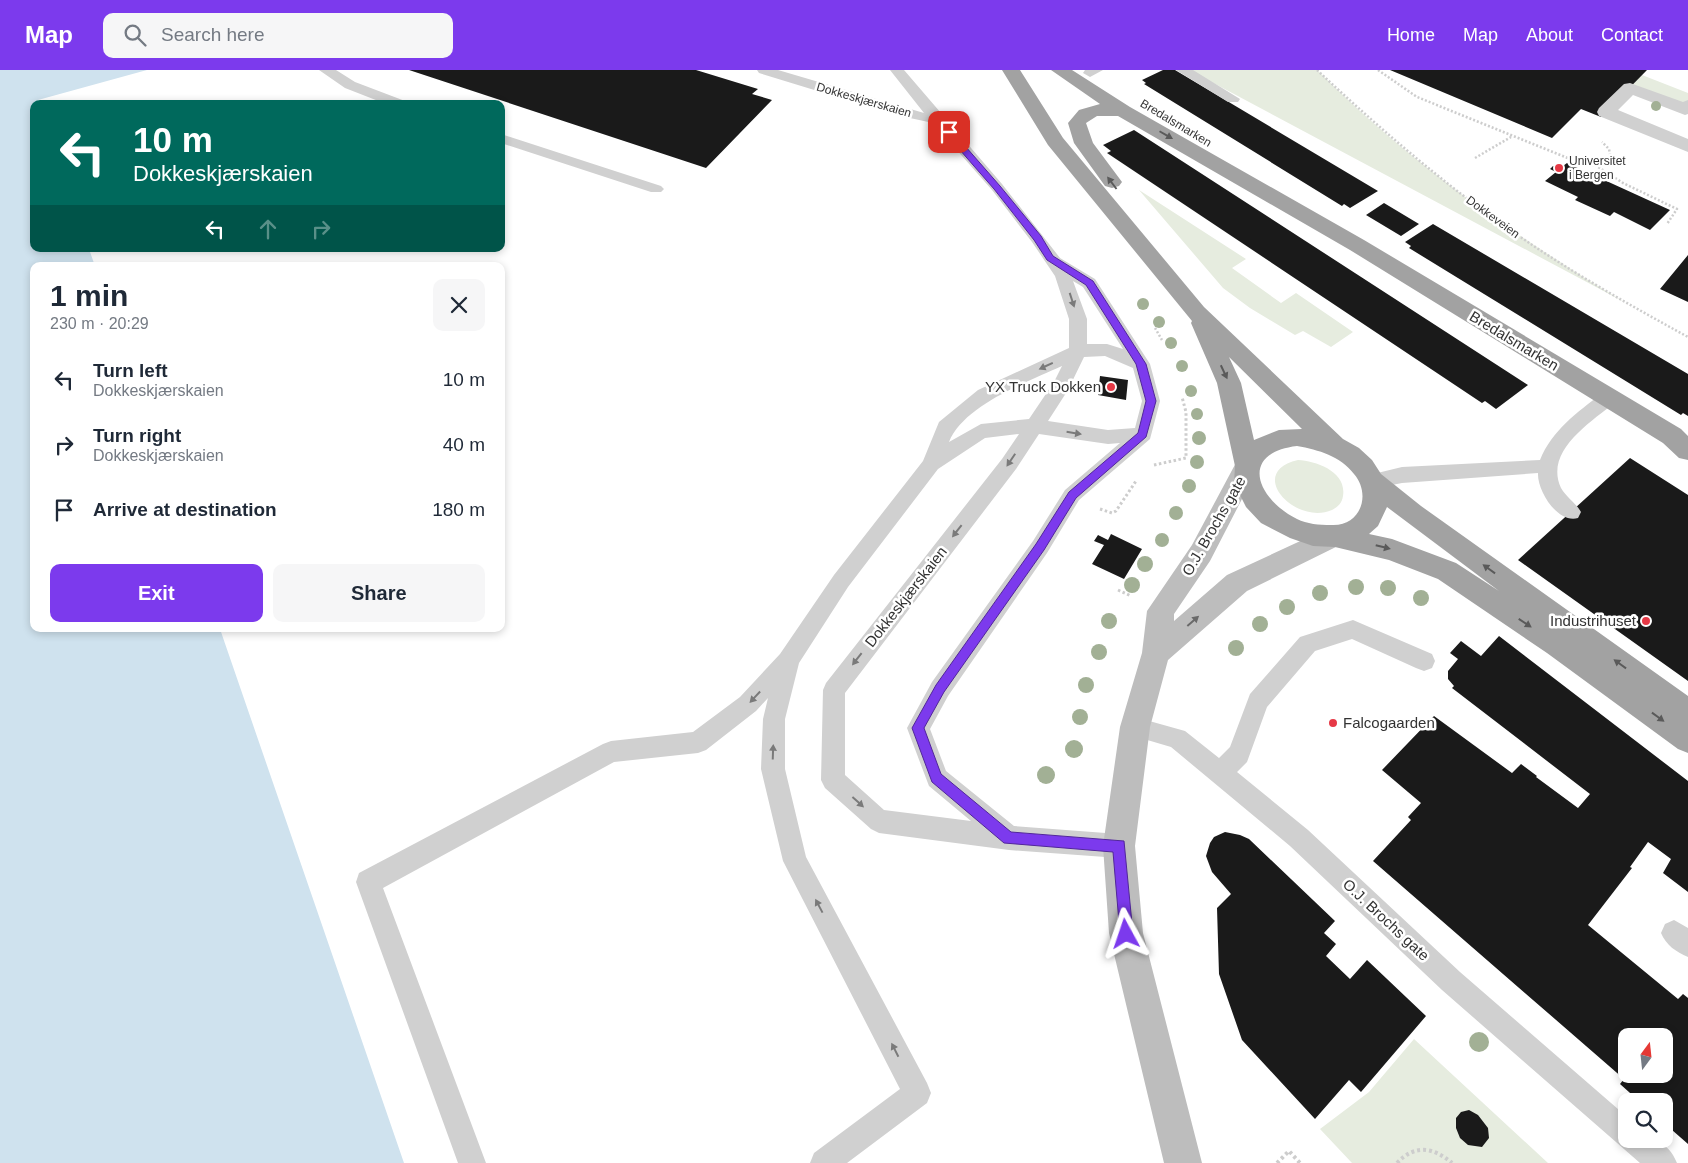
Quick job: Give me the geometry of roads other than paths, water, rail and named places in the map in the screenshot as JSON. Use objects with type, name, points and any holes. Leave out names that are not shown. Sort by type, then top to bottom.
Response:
[{"type":"highway","name":"O.J. Brochs gate","points":[[1011,70],[1040,94],[1055,141],[1196,312],[1334,446]]},
{"type":"highway","points":[[1040,94],[1051,80],[1063,72],[1082,86]]},
{"type":"highway","name":"O.J. Brochs gate","points":[[1082,86],[1060,130],[1086,177]]},
{"type":"highway","name":"Bredalsmarken","points":[[1082,86],[1357,245],[1683,443]]},
{"type":"highway","name":"Bredalsmarken","points":[[1082,86],[1273,181],[1357,245]]},
{"type":"highway","name":"O.J. Brochs gate","points":[[1123,110],[1098,110],[1085,114],[1077,123],[1077,129],[1096,162],[1166,250],[1172,282]]},
{"type":"highway","name":"O.J. Brochs gate","points":[[1196,312],[1229,383],[1247,466]]},
{"type":"highway","points":[[1688,714],[1412,513],[1372,481],[1357,461],[1334,446],[1297,437],[1279,439],[1264,445],[1253,454],[1247,466],[1247,483],[1255,500],[1270,516],[1290,528],[1312,534],[1336,536],[1392,550],[1447,571],[1557,644],[1688,740]]},
{"type":"highway","points":[[1336,536],[1353,531],[1366,522],[1374,510],[1377,496],[1372,481]]},
{"type":"main road","name":"O.J. Brochs gate","points":[[1183,1163],[1126,934],[1119,846],[1135,727],[1156,652],[1161,611],[1202,553],[1247,466]]},
{"type":"main road","points":[[1156,652],[1237,583],[1336,536]]},
{"type":"street","points":[[1642,75],[1688,93]]},
{"type":"street","points":[[1688,106],[1685,109],[1630,88],[1606,112],[1688,146]]},
{"type":"lane","points":[[326,70],[350,85],[389,100]]},
{"type":"lane","name":"Dokkeskjærskaien","points":[[764,70],[901,112],[938,120],[1038,238],[1063,275],[1078,318],[1078,351],[1062,385],[1009,464],[834,690],[833,780],[879,821],[1009,838],[1119,846]]},
{"type":"lane","points":[[897,70],[938,120]]},
{"type":"lane","points":[[1183,70],[1233,99]]},
{"type":"lane","points":[[505,139],[656,189]]},
{"type":"lane","name":"Dokkeskjærskaien","points":[[1050,258],[1089,283],[1141,364],[1151,401],[1143,434]]},
{"type":"lane","points":[[472,1163],[368,882],[611,752],[698,742],[748,704],[788,661],[841,581],[931,464],[946,427],[984,395],[1078,351],[1107,350],[1141,364]]},
{"type":"lane","points":[[1571,512],[1553,492],[1548,473],[1552,450],[1565,434],[1608,398]]},
{"type":"lane","points":[[931,464],[982,431],[1033,426],[1108,437],[1143,434]]},
{"type":"lane","points":[[1009,838],[936,778],[918,728],[940,689],[1040,547],[1072,495],[1143,434]]},
{"type":"lane","points":[[1372,481],[1402,475],[1536,466]]},
{"type":"lane","points":[[1220,773],[1239,754],[1258,701],[1308,644],[1353,629],[1424,661]]},
{"type":"lane","points":[[788,661],[774,719],[773,769],[795,861],[917,1093],[824,1163]]},
{"type":"lane","name":"O.J. Brochs gate","points":[[1135,727],[1177,738],[1299,838],[1451,981],[1618,1127]]},
{"type":"lane","points":[[1644,1148],[1663,1163]]},
{"type":"water","points":[[0,70],[147,70],[38,100],[30,100],[30,252],[90,252],[94,262],[30,262],[30,632],[221,632],[404,1163],[0,1163]]},
{"type":"place","name":"Universitet i Bergen","points":[[1559,168]]},
{"type":"place","name":"YX Truck Dokken","points":[[1111,387]]},
{"type":"place","name":"Industrihuset","points":[[1646,621]]},
{"type":"place","name":"Falcogaarden","points":[[1333,723]]}]
